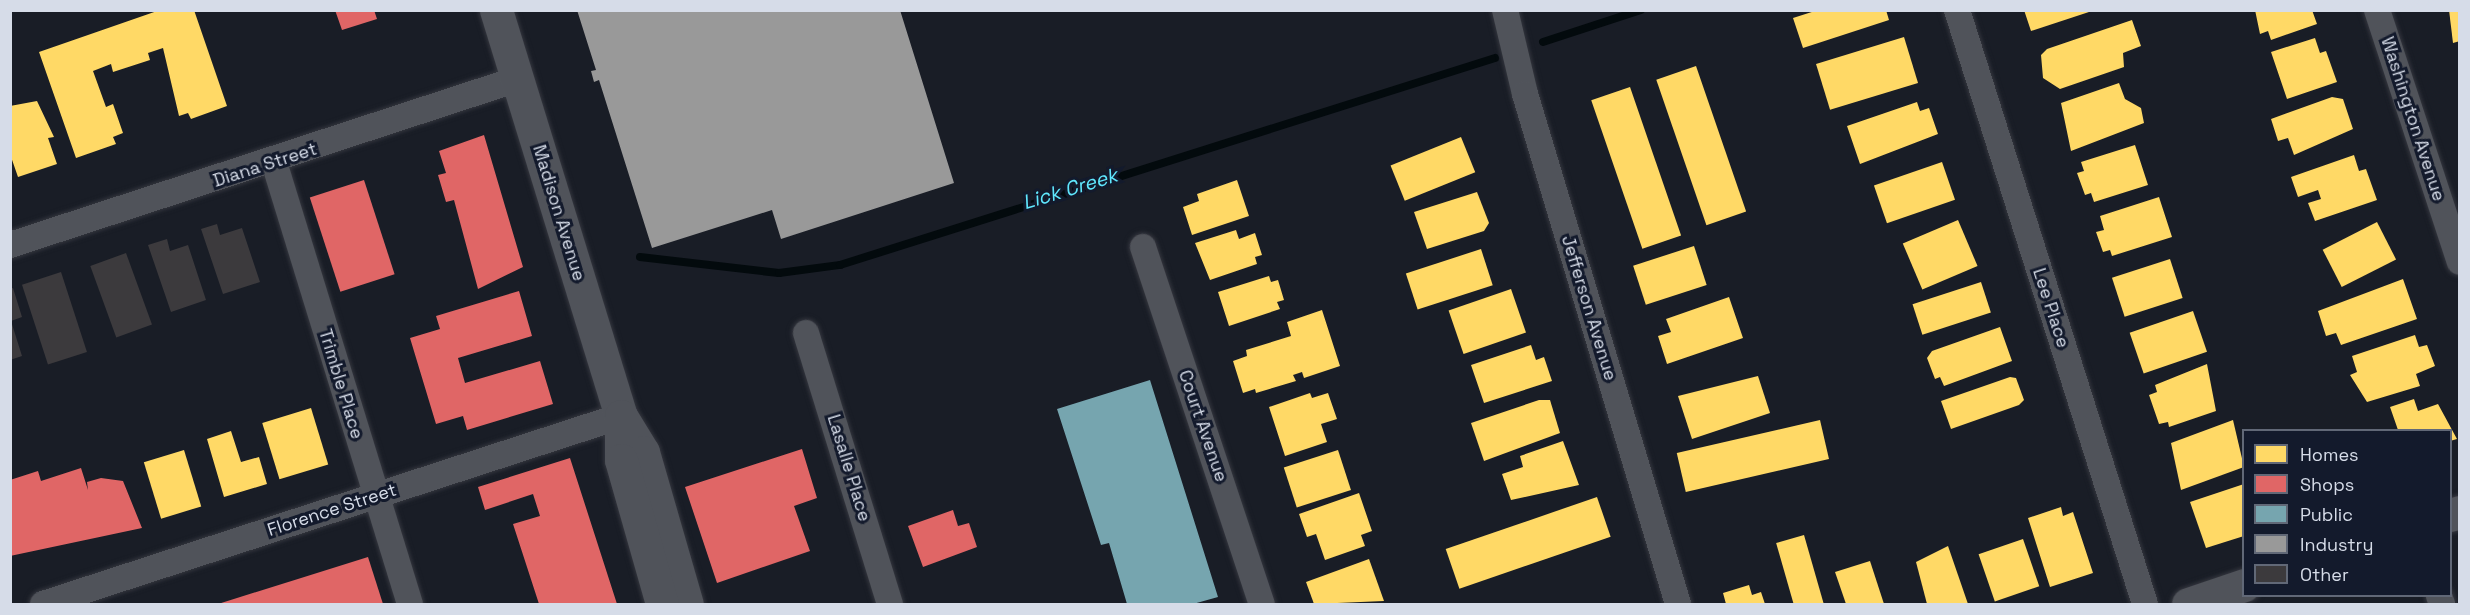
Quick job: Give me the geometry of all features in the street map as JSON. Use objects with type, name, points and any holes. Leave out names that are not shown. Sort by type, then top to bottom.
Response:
[{"type":"street","name":"Madison Avenue","points":[[496,10],[621,416],[643,452],[687,604]]},
{"type":"street","name":"Jefferson Avenue","points":[[1505,10],[1525,94],[1678,604]]},
{"type":"street","name":"Lee Place","points":[[1957,10],[2145,604]]},
{"type":"street","name":"Washington Avenue","points":[[2377,10],[2460,262]]},
{"type":"street","name":"Diana Street","points":[[10,245],[274,162],[518,79]]},
{"type":"street","name":"Trimble Place","points":[[274,162],[410,604]]},
{"type":"street","name":"Court Avenue","points":[[1143,247],[1262,604]]},
{"type":"street","name":"Lasalle Place","points":[[806,333],[891,604]]},
{"type":"street","name":"Madison Avenue","points":[[621,416],[621,460],[662,604]]},
{"type":"street","name":"Florence Street","points":[[43,604],[621,416]]},
{"type":"street","points":[[2188,604],[2242,586]]},
{"type":"building: Homes","points":[[160,10],[194,10],[227,106],[191,119],[188,113],[179,116],[163,48],[148,53],[150,60],[113,72],[111,64],[93,71],[106,107],[113,104],[123,133],[113,137],[116,144],[76,158],[39,52]]},
{"type":"building: Homes","points":[[1818,10],[1886,10],[1889,20],[1803,48],[1793,18]]},
{"type":"building: Homes","points":[[2024,10],[2092,10],[2092,11],[2031,31]]},
{"type":"building: Homes","points":[[2255,10],[2312,10],[2317,24],[2271,40],[2268,31],[2260,34]]},
{"type":"building: Homes","points":[[2449,10],[2460,10],[2460,41],[2453,43]]},
{"type":"building: Homes","points":[[2132,20],[2141,46],[2123,53],[2124,67],[2060,89],[2043,78],[2041,55],[2047,49]]},
{"type":"building: Homes","points":[[1904,37],[1918,83],[1830,110],[1816,64]]},
{"type":"building: Homes","points":[[2315,38],[2320,53],[2326,51],[2337,82],[2287,99],[2271,52]]},
{"type":"building: Homes","points":[[1696,66],[1746,212],[1706,225],[1656,80]]},
{"type":"building: Homes","points":[[2119,83],[2125,99],[2141,108],[2144,123],[2071,151],[2061,103]]},
{"type":"building: Homes","points":[[1630,87],[1681,235],[1642,249],[1591,100]]},
{"type":"building: Homes","points":[[2332,97],[2343,99],[2353,129],[2294,155],[2288,138],[2278,141],[2271,119]]},
{"type":"building: Homes","points":[[37,101],[54,137],[48,138],[57,164],[18,177],[10,154],[10,106]]},
{"type":"building: Homes","points":[[1917,102],[1920,111],[1929,108],[1938,134],[1860,164],[1847,126]]},
{"type":"building: Homes","points":[[1461,137],[1475,172],[1405,201],[1391,165]]},
{"type":"building: Homes","points":[[2135,145],[2148,185],[2094,202],[2091,193],[2085,195],[2077,173],[2084,171],[2081,162]]},
{"type":"building: Homes","points":[[2354,155],[2359,171],[2366,169],[2377,200],[2315,221],[2308,203],[2321,199],[2318,190],[2298,197],[2291,177]]},
{"type":"building: Homes","points":[[1942,162],[1955,200],[1887,223],[1874,185]]},
{"type":"building: Homes","points":[[1237,180],[1249,216],[1192,235],[1183,207],[1199,201],[1197,194]]},
{"type":"building: Homes","points":[[1477,192],[1489,223],[1484,231],[1427,249],[1414,212]]},
{"type":"building: Homes","points":[[2159,197],[2172,237],[2112,256],[2110,250],[2103,252],[2096,232],[2104,230],[2100,216]]},
{"type":"building: Homes","points":[[1958,220],[1978,266],[1922,289],[1903,243]]},
{"type":"building: Homes","points":[[2377,222],[2396,259],[2342,287],[2323,250]]},
{"type":"building: Homes","points":[[1236,230],[1239,239],[1255,233],[1262,255],[1255,257],[1257,264],[1210,280],[1195,243]]},
{"type":"building: Homes","points":[[1694,246],[1707,285],[1646,305],[1633,266]]},
{"type":"building: Homes","points":[[1481,249],[1493,285],[1418,310],[1406,273]]},
{"type":"building: Homes","points":[[2170,259],[2183,298],[2125,317],[2112,278]]},
{"type":"building: Homes","points":[[1269,276],[1271,282],[1278,280],[1284,300],[1277,302],[1280,309],[1229,326],[1218,292]]},
{"type":"building: Homes","points":[[2403,279],[2417,319],[2341,345],[2336,333],[2326,336],[2318,311]]},
{"type":"building: Homes","points":[[1981,282],[1991,312],[1922,335],[1913,304]]},
{"type":"building: Homes","points":[[1511,289],[1526,332],[1464,354],[1449,310]]},
{"type":"building: Homes","points":[[1729,297],[1743,338],[1667,364],[1658,336],[1671,332],[1666,319]]},
{"type":"building: Homes","points":[[1322,310],[1340,366],[1304,378],[1302,372],[1293,375],[1296,381],[1256,393],[1255,389],[1243,393],[1233,361],[1247,356],[1246,350],[1291,336],[1287,322]]},
{"type":"building: Homes","points":[[2193,311],[2207,352],[2144,373],[2130,333]]},
{"type":"building: Homes","points":[[2000,327],[2012,361],[1944,386],[1940,377],[1935,379],[1927,358],[1932,351]]},
{"type":"building: Homes","points":[[2415,335],[2419,347],[2427,345],[2435,366],[2416,374],[2420,386],[2367,402],[2350,375],[2357,372],[2352,356]]},
{"type":"building: Homes","points":[[1531,345],[1536,360],[1544,357],[1552,381],[1484,403],[1471,365]]},
{"type":"building: Homes","points":[[2207,364],[2216,411],[2169,427],[2168,422],[2159,424],[2149,395],[2157,392],[2155,385]]},
{"type":"building: Homes","points":[[1758,376],[1770,413],[1692,439],[1678,396]]},
{"type":"building: Homes","points":[[2010,377],[2016,378],[2024,400],[2019,405],[1951,429],[1941,401]]},
{"type":"building: Homes","points":[[1310,393],[1312,398],[1328,393],[1337,419],[1321,424],[1327,442],[1285,456],[1269,407]]},
{"type":"building: Homes","points":[[2414,399],[2418,411],[2438,404],[2452,429],[2398,429],[2390,407]]},
{"type":"building: Homes","points":[[1539,400],[1550,400],[1560,433],[1484,461],[1471,423]]},
{"type":"building: Homes","points":[[311,408],[328,464],[279,479],[262,423]]},
{"type":"building: Homes","points":[[1820,420],[1829,459],[1686,492],[1677,453]]},
{"type":"building: Homes","points":[[2233,420],[2242,468],[2181,490],[2171,443]]},
{"type":"building: Homes","points":[[2452,430],[2457,439],[2452,440]]},
{"type":"building: Homes","points":[[231,431],[241,462],[259,457],[267,484],[224,497],[207,439]]},
{"type":"building: Homes","points":[[1563,441],[1579,485],[1511,500],[1502,474],[1523,467],[1520,456]]},
{"type":"building: Homes","points":[[184,450],[201,506],[161,519],[144,462]]},
{"type":"building: Homes","points":[[1338,450],[1351,490],[1297,508],[1284,468]]},
{"type":"building: Homes","points":[[2242,485],[2242,537],[2206,548],[2190,502]]},
{"type":"building: Homes","points":[[1359,493],[1372,531],[1361,535],[1365,546],[1325,560],[1316,534],[1307,537],[1299,514]]},
{"type":"building: Homes","points":[[1597,497],[1611,537],[1459,589],[1446,549]]},
{"type":"building: Homes","points":[[2061,507],[2063,516],[2073,512],[2093,573],[2050,587],[2028,518]]},
{"type":"building: Homes","points":[[1804,535],[1824,604],[1794,604],[1776,543]]},
{"type":"building: Homes","points":[[2023,539],[2039,586],[1995,602],[1979,554]]},
{"type":"building: Homes","points":[[1948,546],[1968,604],[1927,604],[1916,562]]},
{"type":"building: Homes","points":[[1369,559],[1384,601],[1314,604],[1306,582]]},
{"type":"building: Homes","points":[[1870,561],[1884,604],[1846,604],[1835,572]]},
{"type":"building: Homes","points":[[1749,585],[1752,595],[1761,592],[1765,604],[1726,604],[1723,593]]},
{"type":"building: Shops","points":[[335,10],[374,10],[377,19],[342,30]]},
{"type":"building: Shops","points":[[484,135],[523,267],[478,289],[454,200],[446,202],[438,175],[446,173],[439,151]]},
{"type":"building: Shops","points":[[364,180],[395,274],[340,292],[310,198]]},
{"type":"building: Shops","points":[[519,291],[532,336],[458,358],[465,383],[540,361],[553,404],[467,430],[463,416],[436,424],[410,338],[440,329],[436,316]]},
{"type":"building: Shops","points":[[802,449],[817,498],[794,506],[810,551],[717,583],[685,487]]},
{"type":"building: Shops","points":[[570,458],[617,604],[539,604],[513,524],[540,516],[533,494],[485,510],[478,487]]},
{"type":"building: Shops","points":[[81,468],[88,490],[87,482],[101,478],[123,481],[142,528],[10,556],[10,480],[38,471],[41,481]]},
{"type":"building: Shops","points":[[953,510],[958,526],[969,523],[977,547],[923,567],[908,526]]},
{"type":"building: Shops","points":[[368,557],[383,604],[218,604]]},
{"type":"building: Public","points":[[1150,380],[1218,597],[1193,604],[1127,604],[1109,543],[1101,545],[1057,409]]},
{"type":"building: Industry","points":[[577,10],[900,10],[954,183],[781,239],[772,210],[652,248],[599,80],[594,82],[591,71],[596,70]]},
{"type":"building: Other","points":[[217,224],[220,235],[242,228],[260,282],[223,294],[201,229]]},
{"type":"building: Other","points":[[167,239],[170,251],[188,245],[206,300],[171,312],[148,245]]},
{"type":"building: Other","points":[[126,253],[152,324],[116,337],[90,266]]},
{"type":"building: Other","points":[[61,272],[87,352],[48,365],[22,285]]},
{"type":"building: Other","points":[[13,288],[22,317],[11,321],[22,356],[10,360],[10,289]]},
{"type":"waterway","name":"Lick Creek","points":[[1543,42],[1641,10]]},
{"type":"waterway","name":"Lick Creek","points":[[640,257],[779,273],[840,265],[1495,58]]}]
